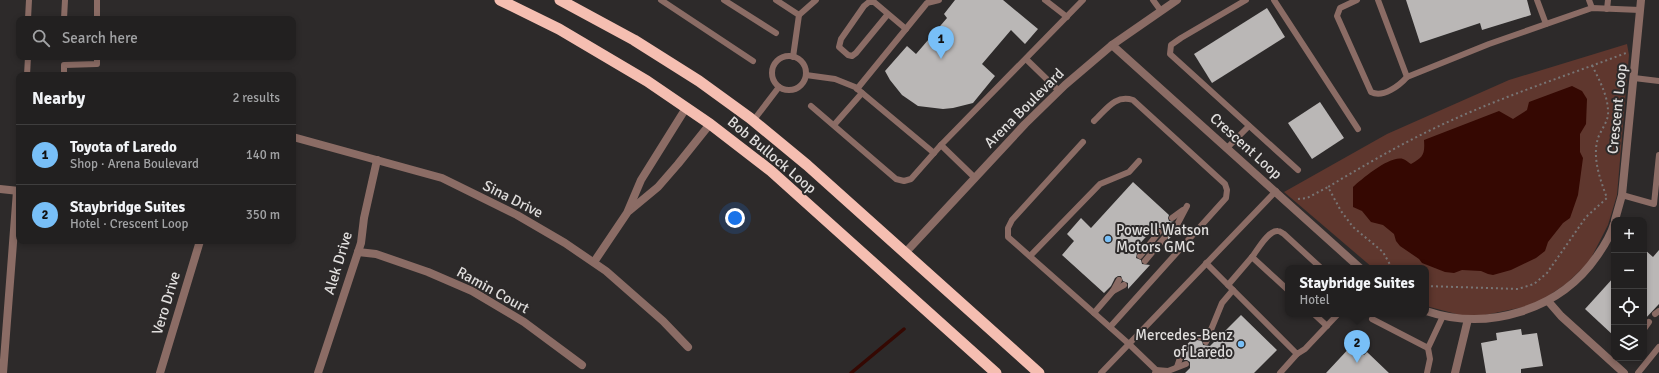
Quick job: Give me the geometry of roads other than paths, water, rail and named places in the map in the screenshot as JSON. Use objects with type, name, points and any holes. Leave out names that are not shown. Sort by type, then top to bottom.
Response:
[{"type":"highway","name":"Bob Bullock Loop","points":[[500,0],[560,29],[646,81],[710,124],[771,171],[996,373]]},
{"type":"highway","name":"Bob Bullock Loop","points":[[560,0],[572,3],[634,40],[699,81],[753,121],[807,165],[1039,373]]},
{"type":"street","name":"Arena Boulevard","points":[[905,253],[1025,124],[1059,91],[1112,45],[1177,0]]},
{"type":"street","name":"Crescent Loop","points":[[1616,217],[1622,195],[1641,0]]},
{"type":"street","name":"Crescent Loop","points":[[1112,45],[1357,265]]},
{"type":"street","points":[[594,262],[627,213],[641,180],[686,108]]},
{"type":"street","points":[[627,213],[658,186],[710,124]]},
{"type":"street","name":"Sina Drive","points":[[296,137],[442,178],[517,215],[565,243],[606,271],[663,321],[688,347]]},
{"type":"street","name":"Alek Drive","points":[[318,373],[361,243],[364,218],[377,160]]},
{"type":"street","points":[[0,189],[16,191]]},
{"type":"street","points":[[3,373],[16,215]]},
{"type":"street","points":[[1429,312],[1443,316],[1484,319],[1526,311],[1548,301],[1570,286],[1590,266],[1603,247],[1611,230]]},
{"type":"street","name":"Vero Drive","points":[[160,373],[199,244]]},
{"type":"street","name":"Ramin Court","points":[[358,252],[376,254],[428,272],[472,291],[524,322],[582,365]]},
{"type":"street","points":[[1548,301],[1561,316],[1624,373]]},
{"type":"street","points":[[1455,373],[1468,319]]},
{"type":"lane","points":[[28,16],[29,0]]},
{"type":"lane","points":[[64,0],[64,16]]},
{"type":"lane","points":[[97,0],[97,16]]},
{"type":"lane","points":[[661,0],[754,61]]},
{"type":"lane","points":[[724,0],[776,33]]},
{"type":"lane","points":[[776,0],[799,15]]},
{"type":"lane","points":[[793,57],[799,15],[816,0]]},
{"type":"lane","points":[[834,125],[926,1],[939,0]]},
{"type":"lane","points":[[1045,0],[1066,17]]},
{"type":"lane","points":[[811,106],[896,179],[904,181],[911,179],[941,145],[1083,0]]},
{"type":"lane","points":[[1153,0],[1161,10]]},
{"type":"lane","points":[[1246,0],[1171,45],[1170,54],[1298,170]]},
{"type":"lane","points":[[1274,0],[1358,130]]},
{"type":"lane","points":[[1357,0],[1340,8],[1338,16],[1371,92],[1375,94],[1381,94],[1400,84],[1407,77],[1489,44],[1592,8],[1640,10]]},
{"type":"lane","points":[[1378,0],[1407,77]]},
{"type":"lane","points":[[1537,0],[1546,24]]},
{"type":"lane","points":[[1589,0],[1592,8]]},
{"type":"lane","points":[[1607,9],[1608,0]]},
{"type":"lane","points":[[888,14],[852,56],[848,56],[839,47],[839,44],[845,34],[864,6],[870,2],[874,2],[906,29]]},
{"type":"lane","points":[[785,57],[793,57],[802,62],[805,67],[806,75],[803,83],[794,90],[789,90],[779,87],[773,78],[773,68],[780,59],[785,57]]},
{"type":"lane","points":[[1026,59],[1059,91]]},
{"type":"lane","points":[[27,72],[28,60]]},
{"type":"lane","points":[[64,60],[64,72]]},
{"type":"lane","points":[[64,65],[97,64],[97,60]]},
{"type":"lane","points":[[806,75],[835,79],[860,91],[934,153]]},
{"type":"lane","points":[[1634,78],[1659,81]]},
{"type":"lane","points":[[753,121],[779,87]]},
{"type":"lane","points":[[1094,121],[1117,100],[1125,98],[1133,100],[1225,184],[1227,190],[1226,198],[1110,327]]},
{"type":"lane","points":[[1227,148],[1249,126]]},
{"type":"lane","points":[[1083,142],[1012,220],[1008,228],[1008,237],[1129,344],[1155,372],[1168,371],[1186,364]]},
{"type":"lane","points":[[941,145],[975,178]]},
{"type":"lane","points":[[1622,195],[1656,204],[1659,155]]},
{"type":"lane","points":[[1030,256],[1100,184],[1128,172],[1139,161]]},
{"type":"lane","points":[[1101,373],[1276,191]]},
{"type":"lane","points":[[1172,218],[1185,208],[1178,223]]},
{"type":"lane","points":[[1228,285],[1252,257],[1262,242],[1273,232],[1278,231],[1284,234],[1318,265]]},
{"type":"lane","points":[[1140,256],[1159,232]]},
{"type":"lane","points":[[1145,261],[1165,237]]},
{"type":"lane","points":[[1252,257],[1285,287]]},
{"type":"lane","points":[[1206,263],[1297,354]]},
{"type":"lane","points":[[1094,313],[1122,283]]},
{"type":"lane","points":[[1206,342],[1222,303],[1233,290]]},
{"type":"lane","points":[[1427,373],[1430,358],[1428,348],[1443,316]]},
{"type":"lane","points":[[1317,317],[1327,326]]},
{"type":"lane","points":[[1280,373],[1297,354],[1305,349],[1335,317]]},
{"type":"lane","points":[[1372,319],[1428,348]]},
{"type":"lane","points":[[1200,337],[1211,329]]},
{"type":"lane","points":[[1638,373],[1659,347]]},
{"type":"lane","points":[[1177,367],[1180,358]]},
{"type":"waterway","points":[[851,373],[904,329]]},
{"type":"place","name":"Toyota of Laredo","points":[[941,59]]},
{"type":"place","name":"Powell Watson Motors GMC","points":[[1108,239]]},
{"type":"place","name":"Mercedes-Benz of Laredo","points":[[1241,344]]},
{"type":"place","name":"Staybridge Suites","points":[[1357,363]]}]
